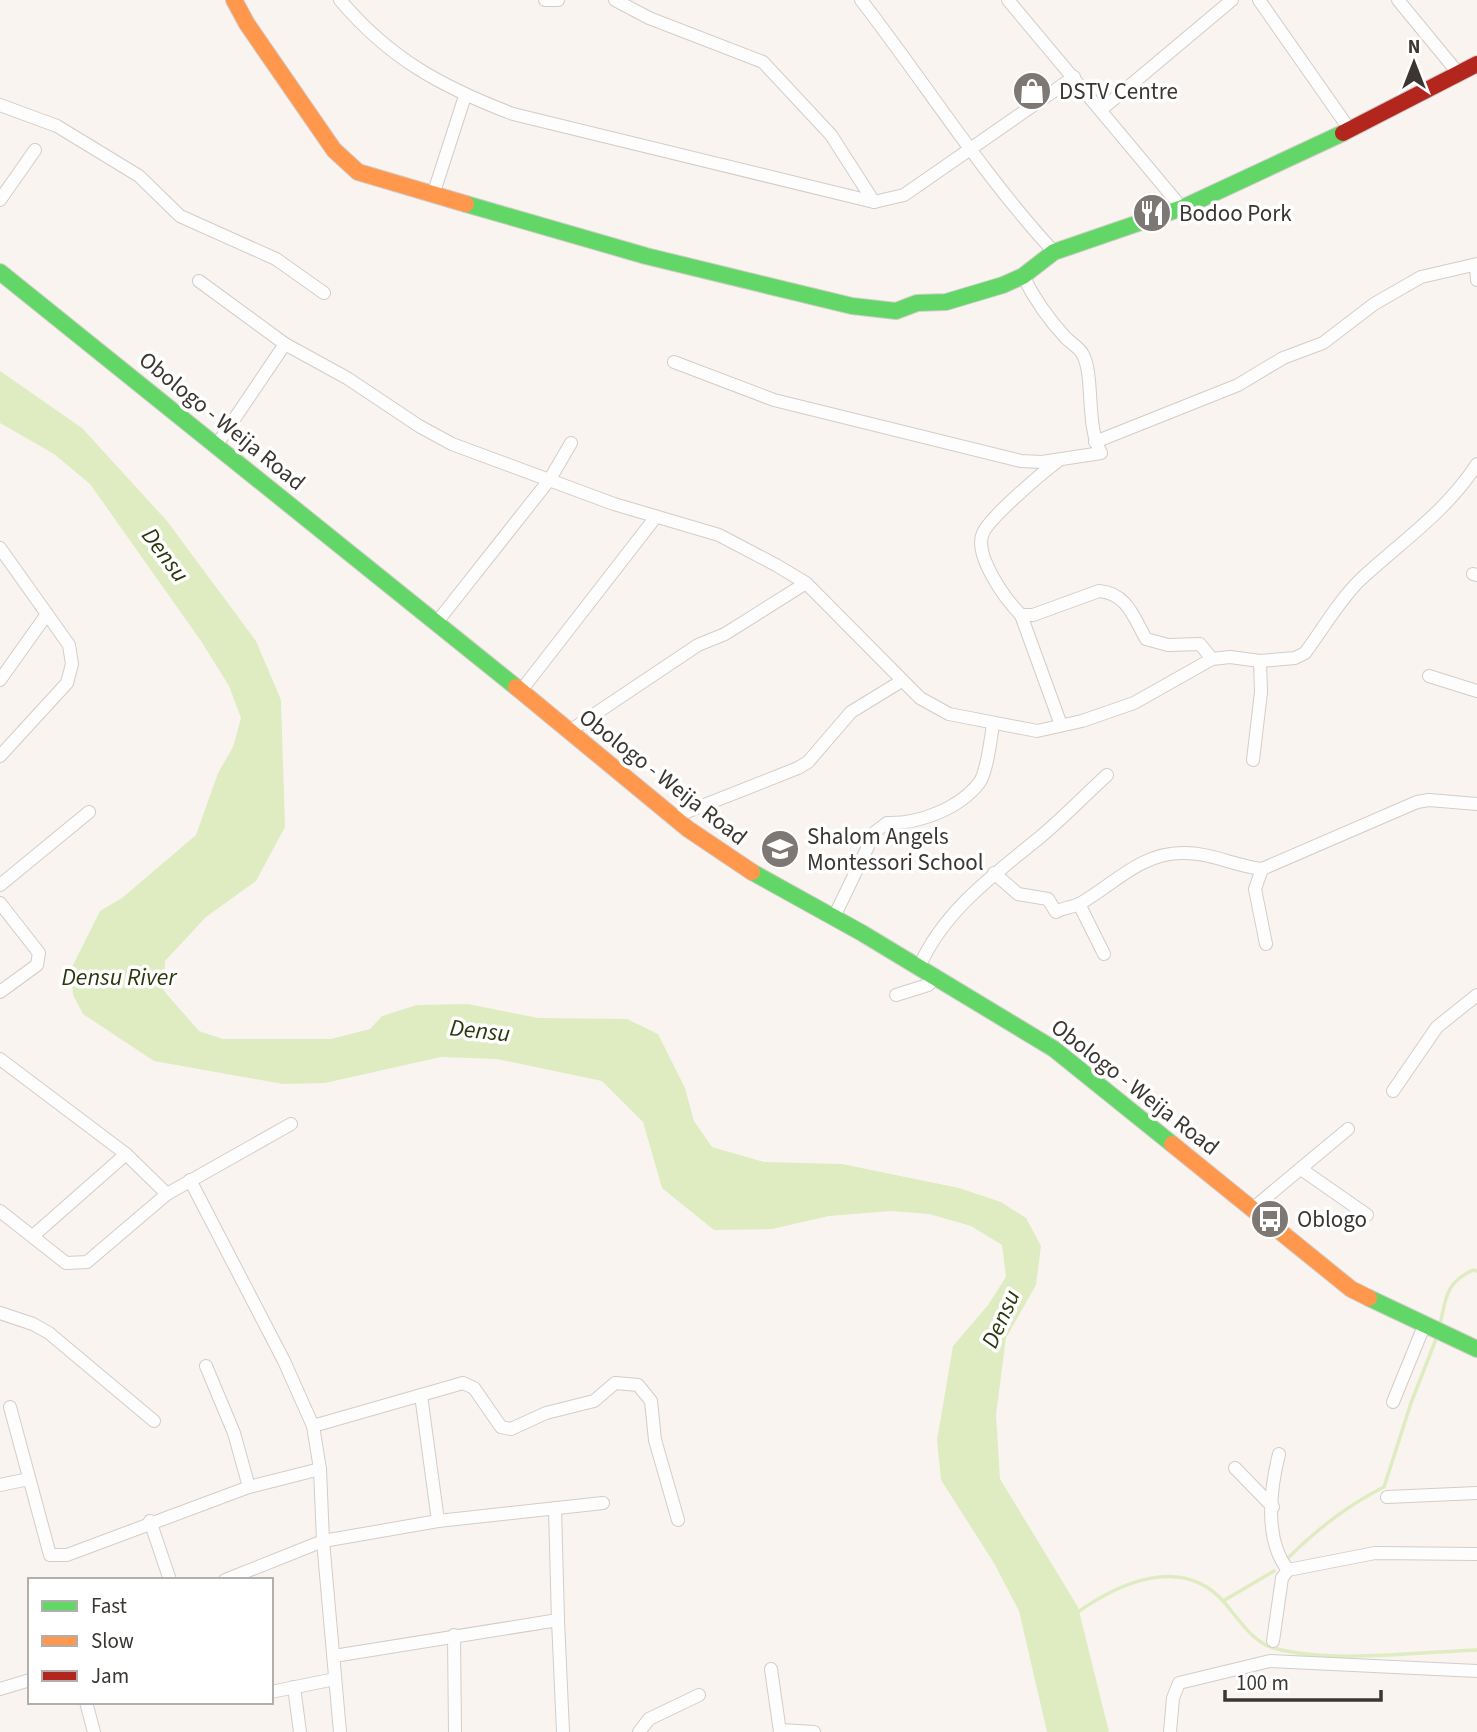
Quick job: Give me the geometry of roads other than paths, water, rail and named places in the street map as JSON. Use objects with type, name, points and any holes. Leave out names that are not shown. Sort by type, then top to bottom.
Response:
[{"type":"street","points":[[234,0],[255,36],[346,163],[358,172],[646,256],[871,309],[896,311],[917,303],[946,302],[1003,285],[1023,276],[1054,252],[1182,208],[1350,130],[1477,64]]},
{"type":"street","points":[[340,0],[382,44],[421,74],[466,96],[513,114],[874,202],[904,195],[1074,77]]},
{"type":"street","points":[[545,0],[558,0]]},
{"type":"street","points":[[615,0],[649,18],[763,62],[831,135],[874,202]]},
{"type":"street","points":[[861,0],[917,72],[1014,209],[1054,252]]},
{"type":"street","points":[[1259,0],[1350,130]]},
{"type":"street","points":[[1398,0],[1458,74]]},
{"type":"street","points":[[1102,109],[1224,2]]},
{"type":"street","points":[[1016,3],[1182,208]]},
{"type":"street","points":[[433,195],[466,96]]},
{"type":"street","points":[[0,105],[57,126],[139,176],[180,216],[276,259],[324,293]]},
{"type":"street","points":[[0,200],[34,150]]},
{"type":"street","points":[[1095,442],[1238,386],[1283,358],[1323,343],[1374,304],[1421,277],[1476,265],[1477,279]]},
{"type":"street","name":"Obologo - Weija Road","points":[[0,272],[437,622],[568,733],[733,862],[834,917],[1054,1049],[1351,1289],[1477,1349]]},
{"type":"street","points":[[674,362],[774,400],[1021,461],[1101,453],[1095,442],[1087,366],[1082,352],[1066,338],[1034,298],[1023,276]]},
{"type":"street","points":[[199,281],[285,344],[347,378],[419,426],[452,444],[655,518],[719,535],[806,583],[880,656],[900,682],[931,707],[993,724],[1037,731],[1134,703],[1212,659],[1230,657],[1259,661],[1295,658],[1305,653],[1358,581],[1433,518],[1461,488],[1477,464]]},
{"type":"street","points":[[216,446],[285,344]]},
{"type":"street","points":[[437,622],[550,479],[571,443]]},
{"type":"street","points":[[1061,459],[1032,481],[983,533],[981,546],[986,564],[1021,615],[1061,725]]},
{"type":"street","points":[[520,692],[655,518]]},
{"type":"street","points":[[0,548],[69,645],[71,674],[67,683],[0,754]]},
{"type":"street","points":[[568,733],[698,645],[725,634],[806,583]]},
{"type":"street","points":[[1021,615],[1033,615],[1099,591],[1109,592],[1132,609],[1146,639],[1168,645],[1200,644],[1212,659]]},
{"type":"street","points":[[0,680],[47,614]]},
{"type":"street","points":[[1254,760],[1261,692],[1259,661]]},
{"type":"street","points":[[1429,676],[1477,691]]},
{"type":"street","points":[[674,817],[798,768],[808,762],[851,712],[900,682]]},
{"type":"street","points":[[834,917],[875,832],[887,823],[910,824],[951,806],[981,782],[993,724]]},
{"type":"street","points":[[919,967],[940,927],[994,873],[1041,836],[1107,775]]},
{"type":"street","points":[[994,873],[1018,894],[1048,900],[1056,912],[1079,904],[1140,863],[1162,855],[1204,855],[1236,866],[1262,869],[1417,802],[1429,800],[1477,804]]},
{"type":"street","points":[[0,886],[89,812]]},
{"type":"street","points":[[1262,869],[1255,889],[1266,944]]},
{"type":"street","points":[[0,903],[38,953],[37,965],[0,992]]},
{"type":"street","points":[[1079,904],[1104,954]]},
{"type":"street","points":[[896,995],[928,985],[936,978]]},
{"type":"street","points":[[1393,1091],[1437,1027],[1477,995]]},
{"type":"street","points":[[0,1059],[126,1154],[167,1194]]},
{"type":"street","points":[[0,1211],[34,1235],[66,1263],[87,1262],[167,1194],[291,1124]]},
{"type":"street","points":[[1251,1210],[1280,1183],[1348,1129]]},
{"type":"street","points":[[34,1235],[126,1154]]},
{"type":"street","points":[[1301,1169],[1367,1215]]},
{"type":"street","points":[[190,1180],[284,1361],[313,1426],[320,1469],[323,1541],[340,1732]]},
{"type":"street","points":[[0,1313],[33,1324],[49,1333],[154,1421]]},
{"type":"street","points":[[1393,1402],[1424,1326]]},
{"type":"street","points":[[206,1366],[229,1421],[248,1487]]},
{"type":"street","points":[[313,1426],[463,1383],[474,1388],[501,1427],[511,1429],[546,1413],[594,1401],[615,1383],[638,1385],[651,1401],[656,1440],[678,1520]]},
{"type":"street","points":[[421,1395],[438,1521]]},
{"type":"street","points":[[10,1407],[50,1555],[67,1555],[150,1521],[248,1487],[320,1469]]},
{"type":"street","points":[[1279,1454],[1272,1482],[1274,1548],[1288,1570]]},
{"type":"street","points":[[1235,1468],[1273,1507]]},
{"type":"street","points":[[0,1485],[29,1479]]},
{"type":"street","points":[[1387,1497],[1477,1493]]},
{"type":"street","points":[[230,1578],[323,1541],[438,1521],[603,1503]]},
{"type":"street","points":[[555,1508],[563,1732]]},
{"type":"street","points":[[150,1521],[169,1578]]},
{"type":"street","points":[[1273,1641],[1282,1578],[1288,1570],[1375,1553],[1477,1553]]},
{"type":"street","points":[[334,1656],[558,1620]]},
{"type":"street","points":[[454,1635],[455,1732]]},
{"type":"street","points":[[1170,1732],[1173,1698],[1179,1683],[1270,1661],[1477,1671]]},
{"type":"street","points":[[771,1669],[780,1731],[814,1732]]},
{"type":"street","points":[[273,1692],[335,1679]]},
{"type":"street","points":[[0,1689],[28,1681]]},
{"type":"street","points":[[294,1687],[300,1732]]},
{"type":"street","points":[[639,1732],[649,1719],[699,1695]]},
{"type":"street","points":[[86,1704],[93,1732]]},
{"type":"water","name":"Densu River","points":[[0,371],[82,428],[167,521],[256,641],[281,700],[285,827],[256,881],[206,917],[165,961],[164,991],[199,1031],[223,1039],[331,1039],[370,1029],[382,1016],[417,1005],[468,1004],[538,1018],[627,1019],[658,1034],[685,1088],[694,1121],[712,1147],[764,1162],[842,1164],[959,1188],[1001,1202],[1026,1218],[1041,1246],[1036,1285],[1006,1338],[996,1415],[1000,1479],[1078,1607],[1109,1732],[1047,1732],[1019,1611],[994,1563],[941,1480],[937,1440],[953,1346],[988,1305],[1006,1277],[1002,1245],[971,1226],[929,1214],[891,1211],[829,1216],[772,1229],[714,1230],[662,1188],[643,1122],[602,1081],[497,1059],[441,1057],[325,1083],[283,1084],[154,1061],[83,1014],[73,995],[71,969],[100,911],[122,898],[196,835],[218,773],[233,747],[241,718],[229,686],[201,641],[90,484],[54,454],[0,423]]},
{"type":"waterway","points":[[1440,1325],[1452,1286],[1464,1275],[1473,1270],[1477,1271]]},
{"type":"waterway","points":[[1288,1558],[1333,1518],[1384,1487],[1411,1403],[1436,1339]]},
{"type":"waterway","points":[[1223,1601],[1274,1571]]},
{"type":"waterway","points":[[1075,1614],[1130,1584],[1150,1578],[1170,1577],[1189,1579],[1207,1587],[1224,1602],[1252,1635],[1274,1648],[1296,1653],[1347,1656],[1477,1650]]},
{"type":"place","name":"DSTV Centre","points":[[1032,91]]},
{"type":"place","name":"Bodoo Pork","points":[[1152,213]]},
{"type":"place","name":"Shalom Angels Montessori School","points":[[780,849]]},
{"type":"place","name":"Oblogo","points":[[1270,1219]]},
{"type":"water label","name":"Densu","points":[[165,555]]},
{"type":"water label","name":"Densu","points":[[480,1031]]},
{"type":"water label","name":"Densu","points":[[1001,1319]]}]
